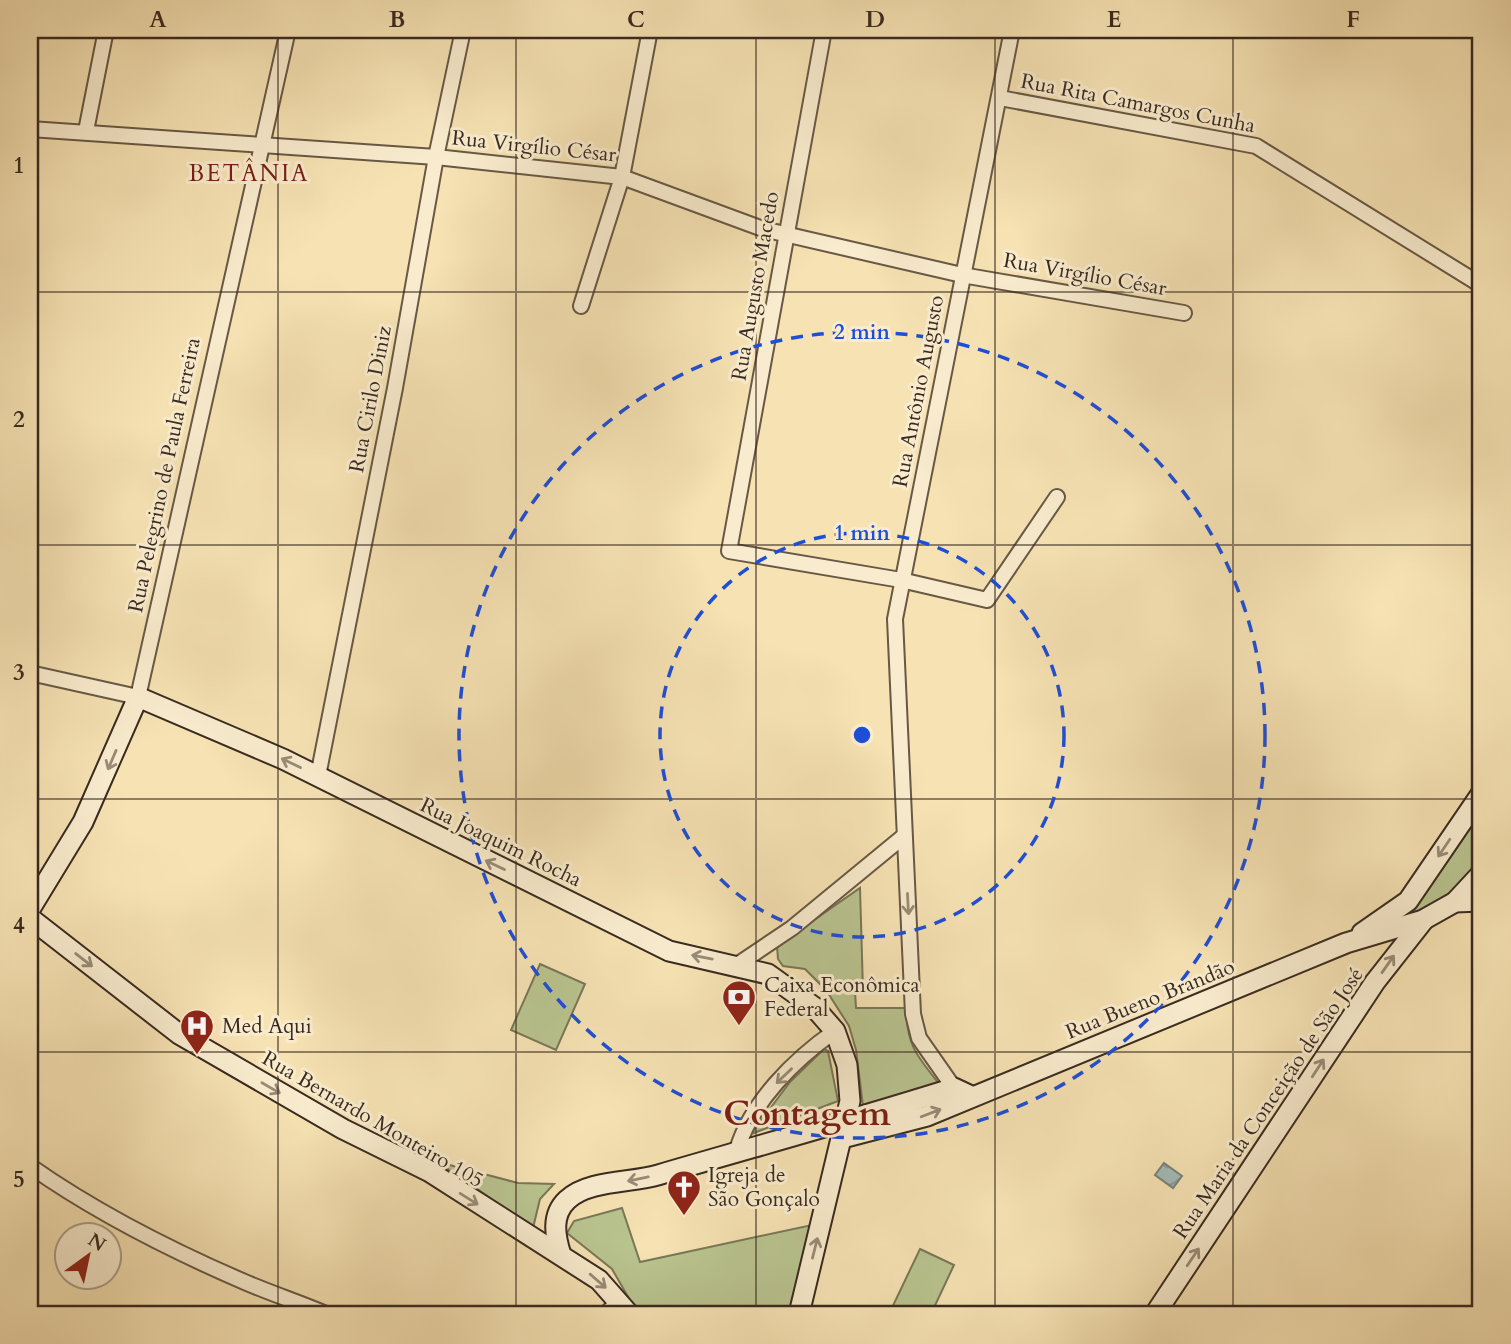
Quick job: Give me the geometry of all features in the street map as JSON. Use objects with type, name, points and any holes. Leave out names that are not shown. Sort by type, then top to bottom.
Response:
[{"type":"main road","name":"Rua Joaquim Rocha","points":[[138,697],[318,776],[669,951],[768,974],[814,1007],[835,1031],[850,1082],[844,1130],[799,1314]]},
{"type":"main road","name":"Rua Pelegrino de Paula Ferreira","points":[[30,909],[83,822],[138,697]]},
{"type":"main road","points":[[1346,943],[1408,901],[1481,794]]},
{"type":"main road","points":[[1346,943],[1423,920],[1455,902],[1481,874]]},
{"type":"main road","points":[[1455,902],[1481,901]]},
{"type":"main road","name":"Rua Bernardo Monteiro 105","points":[[30,918],[180,1034],[343,1129],[430,1172],[599,1280],[618,1310]]},
{"type":"main road","name":"Rua Maria da Conceição de São José","points":[[1155,1314],[1375,982],[1423,920]]},
{"type":"main road","name":"Rua Bueno Brandão","points":[[561,1255],[555,1236],[556,1217],[569,1198],[589,1189],[655,1175],[737,1150],[927,1116],[962,1092],[1346,943]]},
{"type":"street","points":[[86,131],[106,30]]},
{"type":"street","name":"Rua Pelegrino de Paula Ferreira","points":[[138,697],[288,30]]},
{"type":"street","name":"Rua Cirilo Diniz","points":[[318,776],[395,388],[436,156],[463,30]]},
{"type":"street","points":[[582,306],[622,177],[650,30]]},
{"type":"street","name":"Rua Augusto Macedo","points":[[824,30],[729,551],[901,580]]},
{"type":"street","name":"Rua Antônio Augusto","points":[[962,1092],[919,1038],[913,1014],[895,620],[1012,30]]},
{"type":"street","name":"Rua Rita Camargos Cunha","points":[[1000,98],[1256,146],[1481,285]]},
{"type":"street","name":"Rua Virgílio César","points":[[30,129],[86,131],[260,147],[436,156],[622,177],[763,229],[962,275],[1184,313]]},
{"type":"street","points":[[901,580],[987,600],[1057,497]]},
{"type":"street","name":"Rua Joaquim Rocha","points":[[30,673],[138,697]]},
{"type":"street","points":[[737,965],[768,944],[904,836]]},
{"type":"street","points":[[768,944],[768,974]]},
{"type":"street","points":[[737,1150],[743,1131],[774,1085],[835,1031]]},
{"type":"street","points":[[30,1166],[71,1195],[129,1228],[246,1283],[326,1314]]},
{"type":"green space","points":[[1481,812],[1481,865],[1458,891],[1405,921]]},
{"type":"green space","points":[[860,888],[863,991],[855,991],[856,1008],[906,1008],[911,1042],[941,1086],[863,1106],[856,1050],[849,1026],[826,990],[805,969],[783,966],[778,959],[777,946]]},
{"type":"green space","points":[[540,964],[585,984],[556,1050],[511,1030]]},
{"type":"green space","points":[[824,1049],[828,1051],[838,1101],[751,1134],[790,1082]]},
{"type":"green space","points":[[438,1162],[518,1183],[554,1184],[540,1199],[533,1228]]},
{"type":"green space","points":[[622,1208],[640,1262],[812,1225],[790,1314],[638,1314],[612,1269],[567,1233],[574,1221]]},
{"type":"green space","points":[[920,1249],[954,1265],[931,1314],[889,1314]]},
{"type":"water","points":[[1164,1163],[1182,1176],[1173,1188],[1155,1175]]},
{"type":"place","name":"Caixa Econômica Federal","points":[[739,1027]]},
{"type":"place","name":"Med Aqui","points":[[197,1056]]},
{"type":"place","name":"Igreja de São Gonçalo","points":[[684,1217]]},
{"type":"district","name":"BETÂNIA","points":[[249,173]]},
{"type":"district","name":"Contagem","points":[[807,1113]]}]
